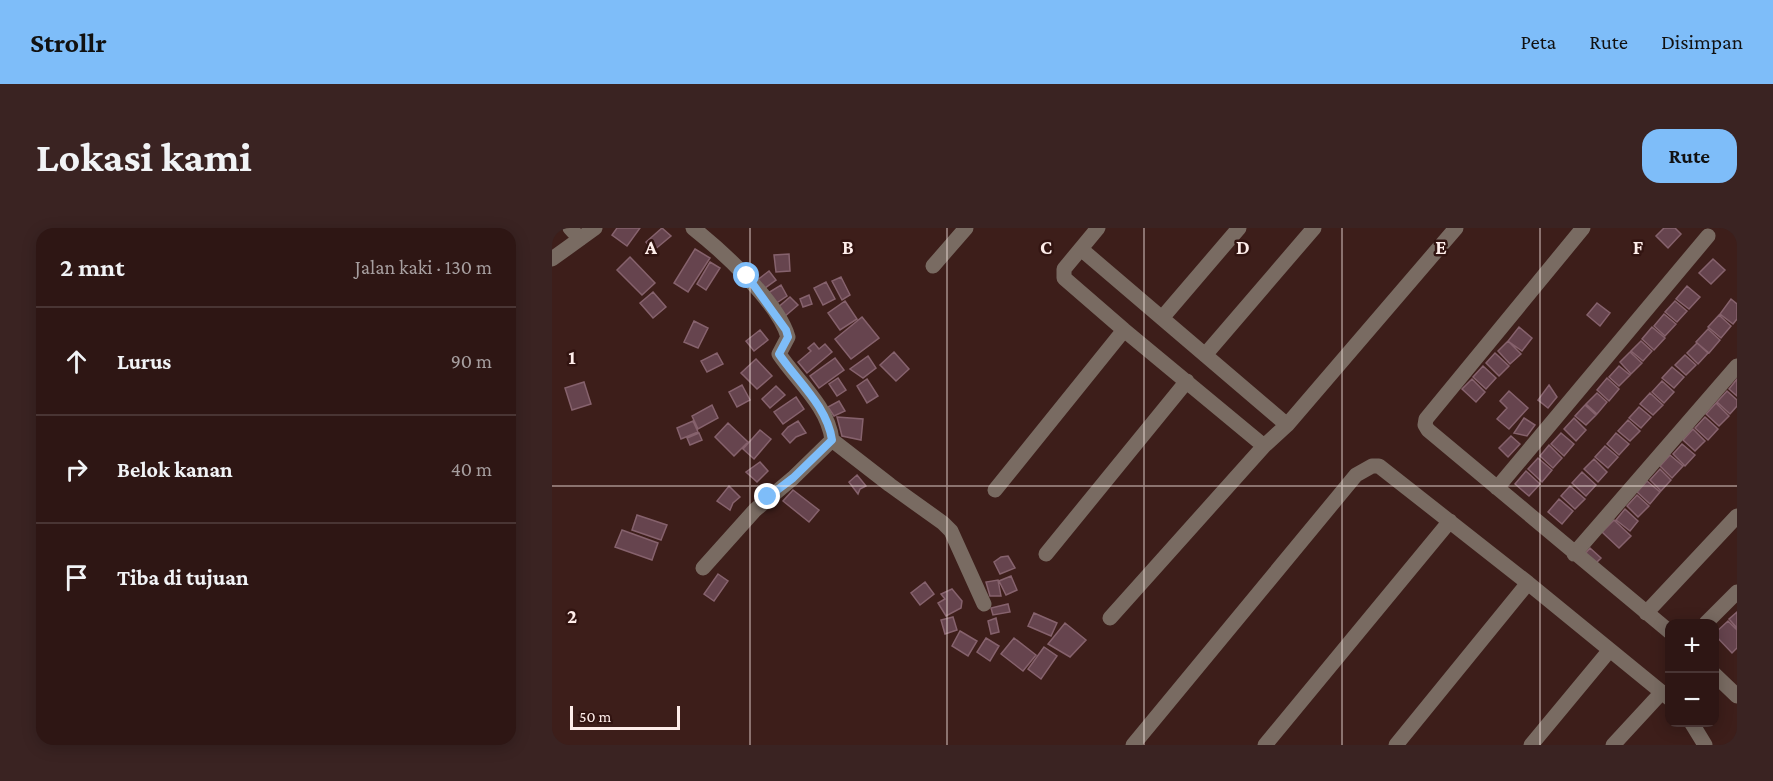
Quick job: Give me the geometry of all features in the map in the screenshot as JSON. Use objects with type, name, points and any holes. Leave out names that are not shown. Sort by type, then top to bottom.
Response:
[{"type":"street","points":[[552,259],[575,234],[595,228]]},
{"type":"street","points":[[693,228],[747,276],[779,318],[788,337],[779,354],[822,412],[830,426],[832,440],[951,531],[984,604]]},
{"type":"street","points":[[933,266],[966,228]]},
{"type":"street","points":[[1098,228],[1064,269],[1064,278],[1264,446]]},
{"type":"street","points":[[1162,318],[1239,228]]},
{"type":"street","points":[[1204,355],[1314,228]]},
{"type":"street","points":[[1110,618],[1264,446],[1287,425],[1456,228]]},
{"type":"street","points":[[1583,228],[1426,419],[1425,425],[1428,430],[1574,554],[1665,628]]},
{"type":"street","points":[[1497,488],[1708,236]]},
{"type":"street","points":[[1081,249],[1287,425]]},
{"type":"street","points":[[995,490],[1124,330]]},
{"type":"street","points":[[1574,554],[1737,366]]},
{"type":"street","points":[[1046,554],[1187,381]]},
{"type":"street","points":[[703,568],[755,510],[793,478],[832,440]]},
{"type":"street","points":[[1133,745],[1356,475],[1372,465],[1379,466],[1450,521],[1665,695]]},
{"type":"street","points":[[1646,613],[1737,516]]},
{"type":"street","points":[[1265,745],[1450,521]]},
{"type":"street","points":[[1396,745],[1528,583]]},
{"type":"street","points":[[1711,619],[1737,592]]},
{"type":"street","points":[[1531,745],[1609,651]]},
{"type":"street","points":[[1719,679],[1737,696]]},
{"type":"street","points":[[1613,745],[1665,697]]},
{"type":"street","points":[[1694,727],[1706,745]]},
{"type":"building","points":[[617,228],[640,228],[627,246],[612,235]]},
{"type":"building","points":[[662,228],[671,236],[653,251],[646,242]]},
{"type":"building","points":[[1664,228],[1675,228],[1681,234],[1668,248],[1656,236]]},
{"type":"building","points":[[695,249],[710,258],[688,292],[674,283]]},
{"type":"building","points":[[789,254],[790,271],[776,272],[774,255]]},
{"type":"building","points":[[630,257],[655,283],[642,295],[617,270]]},
{"type":"building","points":[[1713,259],[1725,270],[1711,284],[1699,273]]},
{"type":"building","points":[[710,262],[720,268],[706,290],[697,284]]},
{"type":"building","points":[[769,271],[776,280],[761,291],[756,281]]},
{"type":"building","points":[[841,277],[850,295],[842,300],[832,281]]},
{"type":"building","points":[[826,282],[835,299],[823,305],[814,288]]},
{"type":"building","points":[[781,285],[787,296],[775,304],[768,293]]},
{"type":"building","points":[[1687,286],[1700,297],[1689,309],[1676,299]]},
{"type":"building","points":[[653,292],[666,307],[653,318],[640,303]]},
{"type":"building","points":[[809,295],[812,304],[803,307],[800,299]]},
{"type":"building","points":[[790,297],[798,305],[784,317],[776,309]]},
{"type":"building","points":[[1731,299],[1737,304],[1737,319],[1733,324],[1720,314]]},
{"type":"building","points":[[845,301],[857,319],[840,330],[828,313]]},
{"type":"building","points":[[1675,301],[1687,311],[1677,322],[1665,312]]},
{"type":"building","points":[[1597,303],[1610,313],[1600,326],[1587,315]]},
{"type":"building","points":[[1664,314],[1676,324],[1665,336],[1654,326]]},
{"type":"building","points":[[1719,315],[1731,326],[1721,338],[1708,327]]},
{"type":"building","points":[[862,317],[879,338],[851,359],[835,339]]},
{"type":"building","points":[[694,321],[708,328],[698,348],[684,342]]},
{"type":"building","points":[[1519,327],[1532,338],[1522,351],[1508,341]]},
{"type":"building","points":[[1652,327],[1665,338],[1654,350],[1642,339]]},
{"type":"building","points":[[1708,329],[1720,340],[1709,353],[1696,342]]},
{"type":"building","points":[[760,330],[768,340],[754,351],[746,341]]},
{"type":"building","points":[[1508,341],[1521,354],[1510,364],[1498,351]]},
{"type":"building","points":[[1641,341],[1652,351],[1643,361],[1631,351]]},
{"type":"building","points":[[814,343],[819,349],[825,344],[832,352],[807,373],[798,362],[811,351],[808,348]]},
{"type":"building","points":[[1697,343],[1708,353],[1698,364],[1687,353]]},
{"type":"building","points":[[894,352],[909,369],[896,381],[880,365]]},
{"type":"building","points":[[1630,352],[1642,363],[1631,374],[1620,362]]},
{"type":"building","points":[[717,353],[723,364],[707,372],[701,361]]},
{"type":"building","points":[[1495,353],[1509,366],[1499,376],[1486,363]]},
{"type":"building","points":[[1685,355],[1696,365],[1686,375],[1675,365]]},
{"type":"building","points":[[868,356],[876,368],[863,378],[850,369]]},
{"type":"building","points":[[835,358],[844,370],[819,388],[810,376]]},
{"type":"building","points":[[756,359],[772,376],[757,389],[741,373]]},
{"type":"building","points":[[1483,366],[1496,378],[1486,389],[1473,377]]},
{"type":"building","points":[[1619,366],[1630,375],[1619,386],[1609,377]]},
{"type":"building","points":[[1672,367],[1684,377],[1674,388],[1662,378]]},
{"type":"building","points":[[838,378],[846,390],[837,396],[829,384]]},
{"type":"building","points":[[1607,378],[1619,389],[1609,401],[1597,390]]},
{"type":"building","points":[[867,379],[878,396],[867,403],[857,386]]},
{"type":"building","points":[[1472,379],[1485,392],[1476,402],[1462,389]]},
{"type":"building","points":[[1737,379],[1737,396],[1729,389]]},
{"type":"building","points":[[1662,381],[1674,392],[1664,403],[1652,392]]},
{"type":"building","points":[[584,382],[591,404],[572,410],[565,388]]},
{"type":"building","points":[[742,385],[750,400],[737,407],[729,392]]},
{"type":"building","points":[[1549,385],[1557,397],[1548,408],[1538,400]]},
{"type":"building","points":[[776,386],[785,395],[770,408],[762,399]]},
{"type":"building","points":[[1509,391],[1528,408],[1509,429],[1497,419],[1507,408],[1500,401]]},
{"type":"building","points":[[1727,391],[1737,400],[1737,406],[1730,414],[1717,402]]},
{"type":"building","points":[[1597,393],[1607,402],[1597,414],[1586,404]]},
{"type":"building","points":[[1650,393],[1663,405],[1653,415],[1640,404]]},
{"type":"building","points":[[796,397],[804,409],[783,424],[774,412]]},
{"type":"building","points":[[839,401],[845,411],[834,416],[828,407]]},
{"type":"building","points":[[1716,403],[1729,416],[1719,426],[1706,414]]},
{"type":"building","points":[[712,405],[718,418],[698,429],[692,416]]},
{"type":"building","points":[[1585,405],[1596,415],[1586,425],[1575,416]]},
{"type":"building","points":[[1639,407],[1651,417],[1641,428],[1629,418]]},
{"type":"building","points":[[837,417],[863,419],[861,440],[842,436]]},
{"type":"building","points":[[1705,417],[1718,429],[1708,440],[1695,428]]},
{"type":"building","points":[[1524,418],[1535,425],[1527,436],[1514,433]]},
{"type":"building","points":[[1574,418],[1586,430],[1576,441],[1564,429]]},
{"type":"building","points":[[1628,420],[1640,431],[1630,441],[1618,431]]},
{"type":"building","points":[[693,421],[698,432],[681,439],[677,428]]},
{"type":"building","points":[[798,421],[806,433],[796,437],[790,443],[782,434]]},
{"type":"building","points":[[728,423],[748,442],[734,456],[715,437]]},
{"type":"building","points":[[1693,429],[1705,441],[1695,451],[1683,440]]},
{"type":"building","points":[[760,430],[771,439],[754,459],[743,449]]},
{"type":"building","points":[[699,433],[702,440],[690,445],[687,438]]},
{"type":"building","points":[[1561,433],[1574,444],[1564,456],[1551,444]]},
{"type":"building","points":[[1616,433],[1629,444],[1619,455],[1607,444]]},
{"type":"building","points":[[1511,436],[1520,444],[1508,457],[1499,448]]},
{"type":"building","points":[[1682,444],[1695,455],[1685,466],[1673,454]]},
{"type":"building","points":[[1549,445],[1562,458],[1553,468],[1540,456]]},
{"type":"building","points":[[1605,446],[1618,457],[1608,468],[1595,457]]},
{"type":"building","points":[[1670,455],[1683,466],[1672,478],[1660,466]]},
{"type":"building","points":[[1538,458],[1552,470],[1542,482],[1528,469]]},
{"type":"building","points":[[1594,459],[1607,472],[1598,482],[1584,469]]},
{"type":"building","points":[[760,462],[768,471],[757,482],[746,472]]},
{"type":"building","points":[[1660,469],[1671,480],[1661,491],[1650,480]]},
{"type":"building","points":[[1526,471],[1540,484],[1529,496],[1515,484]]},
{"type":"building","points":[[1582,472],[1596,485],[1586,496],[1572,483]]},
{"type":"building","points":[[857,475],[866,486],[860,489],[858,494],[849,482]]},
{"type":"building","points":[[1647,481],[1660,492],[1650,504],[1637,492]]},
{"type":"building","points":[[729,486],[740,497],[733,503],[730,510],[717,501]]},
{"type":"building","points":[[1570,486],[1585,499],[1575,509],[1561,496]]},
{"type":"building","points":[[793,490],[819,510],[809,522],[783,501]]},
{"type":"building","points":[[1637,495],[1649,506],[1638,517],[1627,506]]},
{"type":"building","points":[[1559,499],[1573,511],[1562,524],[1548,512]]},
{"type":"building","points":[[1625,509],[1638,521],[1630,531],[1616,520]]},
{"type":"building","points":[[637,515],[667,525],[661,540],[632,530]]},
{"type":"building","points":[[1614,520],[1631,536],[1619,548],[1602,532]]},
{"type":"building","points":[[622,530],[658,543],[652,560],[615,547]]},
{"type":"building","points":[[1590,548],[1601,558],[1593,566],[1583,556]]},
{"type":"building","points":[[1008,556],[1015,568],[1000,574],[994,562],[1001,557]]},
{"type":"building","points":[[718,574],[728,581],[714,601],[704,594]]},
{"type":"building","points":[[1011,576],[1017,590],[1006,595],[999,581]]},
{"type":"building","points":[[998,580],[1001,596],[990,596],[986,582]]},
{"type":"building","points":[[925,582],[934,594],[920,605],[911,593]]},
{"type":"building","points":[[952,589],[962,601],[961,608],[946,616],[938,603],[945,599],[941,594]]},
{"type":"building","points":[[1008,604],[1010,612],[993,615],[991,608]]},
{"type":"building","points":[[1737,612],[1737,628],[1729,619]]},
{"type":"building","points":[[1034,613],[1057,623],[1051,636],[1028,626]]},
{"type":"building","points":[[953,617],[957,630],[945,634],[941,620]]},
{"type":"building","points":[[996,618],[999,632],[991,634],[988,621]]},
{"type":"building","points":[[1728,621],[1737,630],[1737,648],[1732,653],[1719,639],[1719,629]]},
{"type":"building","points":[[1065,623],[1086,640],[1070,657],[1048,644]]},
{"type":"building","points":[[960,631],[977,641],[968,656],[952,646]]},
{"type":"building","points":[[986,638],[999,646],[990,661],[977,652]]},
{"type":"building","points":[[1014,638],[1036,655],[1023,671],[1001,654]]},
{"type":"building","points":[[1044,647],[1057,656],[1041,679],[1028,669]]},
{"type":"route","points":[[747,276],[786,330],[788,337],[779,354],[822,412],[830,426],[832,440],[793,478],[768,497]]}]
